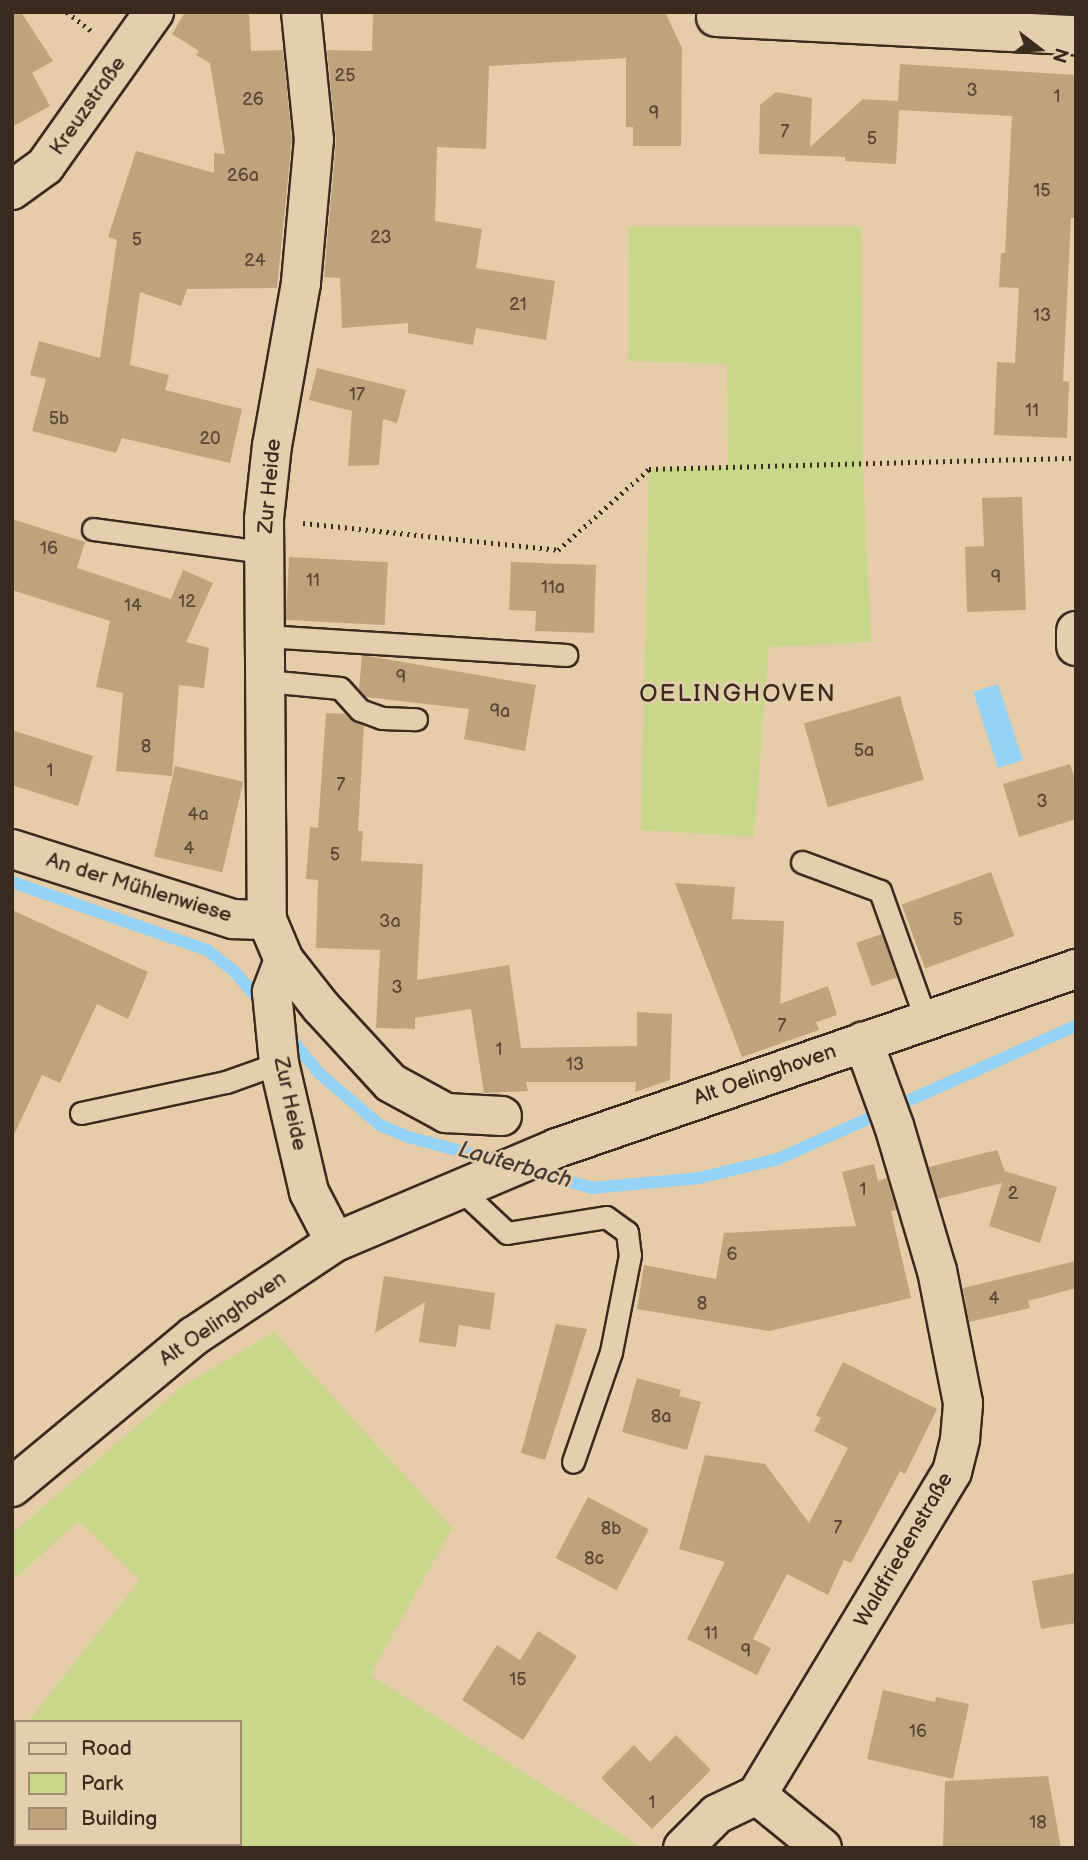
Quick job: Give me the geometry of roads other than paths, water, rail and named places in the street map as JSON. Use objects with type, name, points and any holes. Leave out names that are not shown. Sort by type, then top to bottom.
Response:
[{"type":"street","name":"Kreuzstraße","points":[[12,190],[45,166],[154,12]]},
{"type":"street","name":"Zur Heide","points":[[301,12],[314,139],[302,283],[272,445],[264,535],[267,920],[278,976],[279,1063],[309,1192],[335,1242]]},
{"type":"street","points":[[716,18],[1076,35]]},
{"type":"street","points":[[1076,631],[1076,646]]},
{"type":"street","name":"An der Mühlenwiese","points":[[12,849],[233,919],[267,920]]},
{"type":"street","name":"Alt Oelinghoven","points":[[12,1487],[186,1342],[335,1242],[458,1187],[557,1148],[1076,969]]},
{"type":"street","name":"Zur Heide","points":[[278,976],[321,1007],[390,1083],[446,1113],[502,1116]]},
{"type":"street","name":"Waldfriedenstraße","points":[[757,1795],[925,1519],[951,1472],[960,1439],[963,1403],[937,1271],[894,1126],[863,1041]]},
{"type":"street","points":[[683,1848],[717,1814],[757,1795],[822,1848]]},
{"type":"lane","points":[[93,530],[264,535]]},
{"type":"lane","points":[[265,636],[566,655]]},
{"type":"lane","points":[[266,681],[340,688],[359,710],[382,718],[416,719]]},
{"type":"lane","points":[[802,862],[880,891],[926,1020]]},
{"type":"lane","points":[[80,1113],[226,1082],[279,1063]]},
{"type":"lane","points":[[458,1187],[507,1233],[606,1217],[626,1232],[629,1255],[611,1352],[573,1462]]},
{"type":"water","points":[[998,684],[1023,760],[998,768],[973,692]]},
{"type":"waterway","name":"Lauterbach","points":[[12,882],[207,950],[235,972],[264,1006]]},
{"type":"waterway","name":"Lauterbach","points":[[529,1170],[592,1188],[699,1178],[778,1159],[1076,1026]]},
{"type":"waterway","name":"Lauterbach","points":[[287,1034],[320,1074],[380,1125],[408,1137],[498,1161]]},
{"type":"district","name":"OELINGHOVEN","points":[[738,694]]}]
